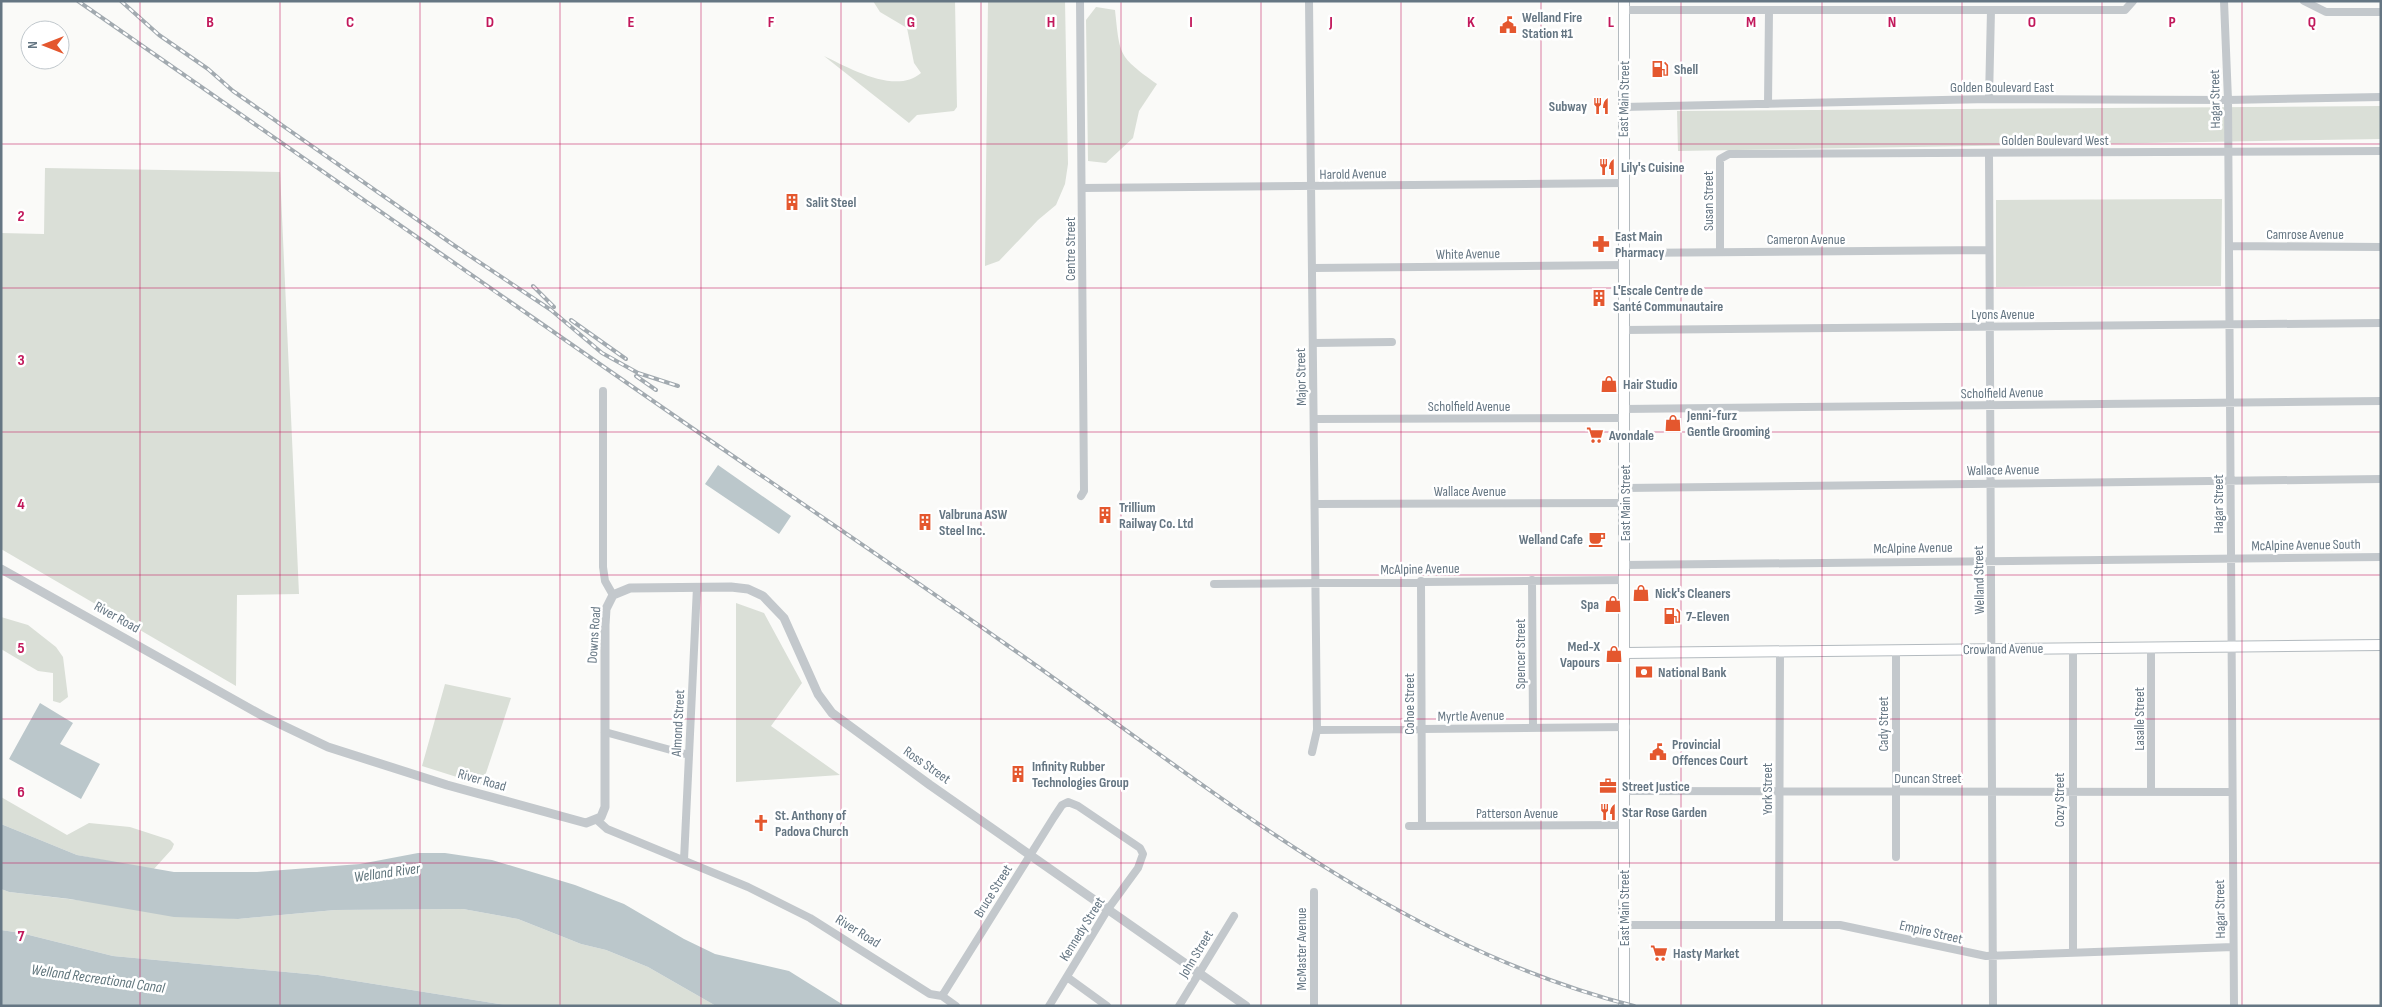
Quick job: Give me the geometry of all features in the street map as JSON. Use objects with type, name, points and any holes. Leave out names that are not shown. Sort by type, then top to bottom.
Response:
[{"type":"main road","name":"East Main Street","points":[[1624,6],[1623,265],[1626,653],[1624,1006]]},
{"type":"main road","name":"Crowland Avenue","points":[[1626,653],[2381,645]]},
{"type":"street","name":"Centre Street","points":[[1080,1],[1084,491],[1081,496]]},
{"type":"street","name":"Major Street","points":[[1309,1],[1317,582],[1317,730],[1312,752]]},
{"type":"street","points":[[1891,1],[1891,11]]},
{"type":"street","points":[[1624,6],[1769,11],[2125,10],[2133,1]]},
{"type":"street","name":"Hagar Street","points":[[2224,1],[2228,100],[2232,647],[2231,792],[2234,1006]]},
{"type":"street","points":[[2304,1],[2326,12],[2381,12]]},
{"type":"street","points":[[1989,99],[1991,10]]},
{"type":"street","points":[[1768,104],[1769,11]]},
{"type":"street","name":"Golden Boulevard East","points":[[1623,107],[1989,99],[2228,100],[2381,97]]},
{"type":"street","name":"Golden Boulevard West","points":[[1729,154],[2381,151]]},
{"type":"street","name":"Welland Street","points":[[1989,153],[1990,560],[1993,648],[1992,1006]]},
{"type":"street","name":"Susan Street","points":[[1720,252],[1720,159],[1729,154]]},
{"type":"street","name":"Harold Avenue","points":[[1082,188],[1623,183]]},
{"type":"street","name":"Camrose Avenue","points":[[2229,246],[2381,248]]},
{"type":"street","name":"Cameron Avenue","points":[[1623,253],[1989,250]]},
{"type":"street","name":"White Avenue","points":[[1312,268],[1623,265]]},
{"type":"street","name":"Lyons Avenue","points":[[1625,330],[2381,323]]},
{"type":"street","points":[[1314,343],[1392,342]]},
{"type":"street","name":"Downs Road","points":[[597,820],[601,817],[605,807],[605,625],[606,609],[613,595],[605,581],[603,566],[603,391]]},
{"type":"street","name":"Scholfield Avenue","points":[[1314,419],[1991,406],[2381,401]]},
{"type":"street","name":"Wallace Avenue","points":[[1625,488],[2381,478]]},
{"type":"street","name":"Wallace Avenue","points":[[1316,504],[1624,503]]},
{"type":"street","name":"McAlpine Avenue South","points":[[2231,559],[2381,557]]},
{"type":"street","name":"McAlpine Avenue","points":[[1625,565],[2231,559]]},
{"type":"street","name":"River Road","points":[[1,569],[263,716],[328,747],[447,785],[574,821],[586,822],[597,820],[607,829],[684,860],[810,918],[930,994],[942,996],[956,1006]]},
{"type":"street","name":"Spencer Street","points":[[1532,580],[1533,728]]},
{"type":"street","name":"McAlpine Avenue","points":[[1214,584],[1625,580]]},
{"type":"street","name":"Cohoe Street","points":[[1421,581],[1422,826]]},
{"type":"street","name":"Almond Street","points":[[684,860],[697,587]]},
{"type":"street","name":"Ross Street","points":[[613,595],[630,588],[739,587],[763,596],[784,618],[818,694],[827,709],[930,785],[1246,1006]]},
{"type":"street","name":"Lasalle Street","points":[[2151,647],[2151,790]]},
{"type":"street","name":"Cozy Street","points":[[2073,648],[2073,952]]},
{"type":"street","name":"Cady Street","points":[[1896,651],[1896,856]]},
{"type":"street","name":"York Street","points":[[1779,925],[1780,652]]},
{"type":"street","name":"Myrtle Avenue","points":[[1317,730],[1626,727]]},
{"type":"street","points":[[605,732],[689,755]]},
{"type":"street","name":"Duncan Street","points":[[1625,791],[2151,790],[2231,792]]},
{"type":"street","name":"Bruce Street","points":[[942,996],[1062,805],[1069,802],[1140,848],[1143,854],[1138,868]]},
{"type":"street","name":"Patterson Avenue","points":[[1409,826],[1625,825]]},
{"type":"street","name":"Kennedy Street","points":[[1049,1006],[1108,909],[1138,868]]},
{"type":"street","name":"McMaster Avenue","points":[[1314,892],[1314,1006]]},
{"type":"street","name":"John Street","points":[[1179,1006],[1234,916]]},
{"type":"street","name":"Empire Street","points":[[1624,925],[1854,927],[1986,956],[1993,954],[2234,947]]},
{"type":"street","points":[[1067,977],[1107,1006]]},
{"type":"shaded area","points":[[873,1],[955,1],[957,107],[954,111],[917,115],[909,123],[824,56],[859,72],[886,80],[899,81],[911,79],[921,73],[914,63],[907,28],[880,12]]},
{"type":"shaded area","points":[[988,1],[1065,1],[1068,164],[1065,184],[1056,205],[1038,220],[999,261],[985,266]]},
{"type":"shaded area","points":[[1096,7],[1115,10],[1118,37],[1123,54],[1135,67],[1157,84],[1139,111],[1133,138],[1106,163],[1088,161],[1086,20]]},
{"type":"shaded area","points":[[2381,106],[2381,139],[1678,151],[1677,111]]},
{"type":"shaded area","points":[[45,168],[280,172],[299,594],[237,595],[236,686],[1,549],[1,233],[44,234]]},
{"type":"shaded area","points":[[2222,199],[2221,286],[1996,287],[1996,200]]},
{"type":"shaded area","points":[[736,603],[764,613],[802,683],[771,726],[840,775],[736,782]]},
{"type":"shaded area","points":[[1,617],[28,625],[56,647],[63,657],[68,697],[60,703],[53,701],[53,673],[38,671],[1,649]]},
{"type":"shaded area","points":[[445,684],[511,698],[482,785],[422,766]]},
{"type":"shaded area","points":[[1,797],[67,835],[89,823],[130,827],[170,840],[174,844],[172,849],[153,870],[77,855],[1,824]]},
{"type":"shaded area","points":[[1,889],[9,892],[238,919],[335,910],[463,909],[518,919],[581,944],[606,950],[648,967],[716,1006],[512,1006],[318,975],[113,956],[21,933],[1,930]]},
{"type":"water","points":[[718,465],[791,516],[779,534],[705,484]]},
{"type":"water","points":[[40,703],[73,723],[60,744],[100,764],[81,799],[9,759]]},
{"type":"water","name":"Welland River","points":[[1,824],[77,855],[174,872],[257,872],[360,864],[418,853],[445,853],[492,860],[575,885],[624,904],[684,939],[715,954],[789,971],[845,1006],[716,1006],[648,967],[606,950],[581,944],[518,919],[463,909],[335,910],[238,919],[174,917],[70,899],[9,892],[1,889]]},
{"type":"water","name":"Welland Recreational Canal","points":[[1,930],[21,933],[113,956],[318,975],[512,1006],[1,1006]]},
{"type":"railway","points":[[78,1],[960,612],[1229,804],[1305,854],[1382,901],[1463,943],[1546,979],[1634,1006]]},
{"type":"railway","points":[[121,1],[159,35],[208,69],[233,91],[455,246],[551,310],[602,353],[638,373],[678,386]]},
{"type":"railway","points":[[533,286],[554,307]]},
{"type":"railway","points":[[571,320],[626,359]]},
{"type":"railway","points":[[636,376],[656,390]]},
{"type":"place","name":"Welland Fire Station #1","points":[[1508,25]]},
{"type":"place","name":"Shell","points":[[1660,69]]},
{"type":"place","name":"Subway","points":[[1601,106]]},
{"type":"place","name":"Lily's Cuisine","points":[[1607,167]]},
{"type":"place","name":"Salit Steel","points":[[792,202]]},
{"type":"place","name":"East Main Pharmacy","points":[[1601,244]]},
{"type":"place","name":"L'Escale Centre de Santé Communautaire","points":[[1599,298]]},
{"type":"place","name":"Hair Studio","points":[[1609,384]]},
{"type":"place","name":"Jenni-furz Gentle Grooming","points":[[1673,423]]},
{"type":"place","name":"Avondale","points":[[1595,435]]},
{"type":"place","name":"Trillium Railway Co. Ltd","points":[[1105,515]]},
{"type":"place","name":"Valbruna ASW Steel Inc.","points":[[925,522]]},
{"type":"place","name":"Welland Cafe","points":[[1597,539]]},
{"type":"place","name":"Nick's Cleaners","points":[[1641,593]]},
{"type":"place","name":"Spa","points":[[1613,604]]},
{"type":"place","name":"7-Eleven","points":[[1672,616]]},
{"type":"place","name":"Med-X Vapours","points":[[1614,654]]},
{"type":"place","name":"National Bank","points":[[1644,672]]},
{"type":"place","name":"Provincial Offences Court","points":[[1658,752]]},
{"type":"place","name":"Infinity Rubber Technologies Group","points":[[1018,774]]},
{"type":"place","name":"Street Justice","points":[[1608,786]]},
{"type":"place","name":"Star Rose Garden","points":[[1608,812]]},
{"type":"place","name":"St. Anthony of Padova Church","points":[[761,823]]},
{"type":"place","name":"Hasty Market","points":[[1659,953]]}]
